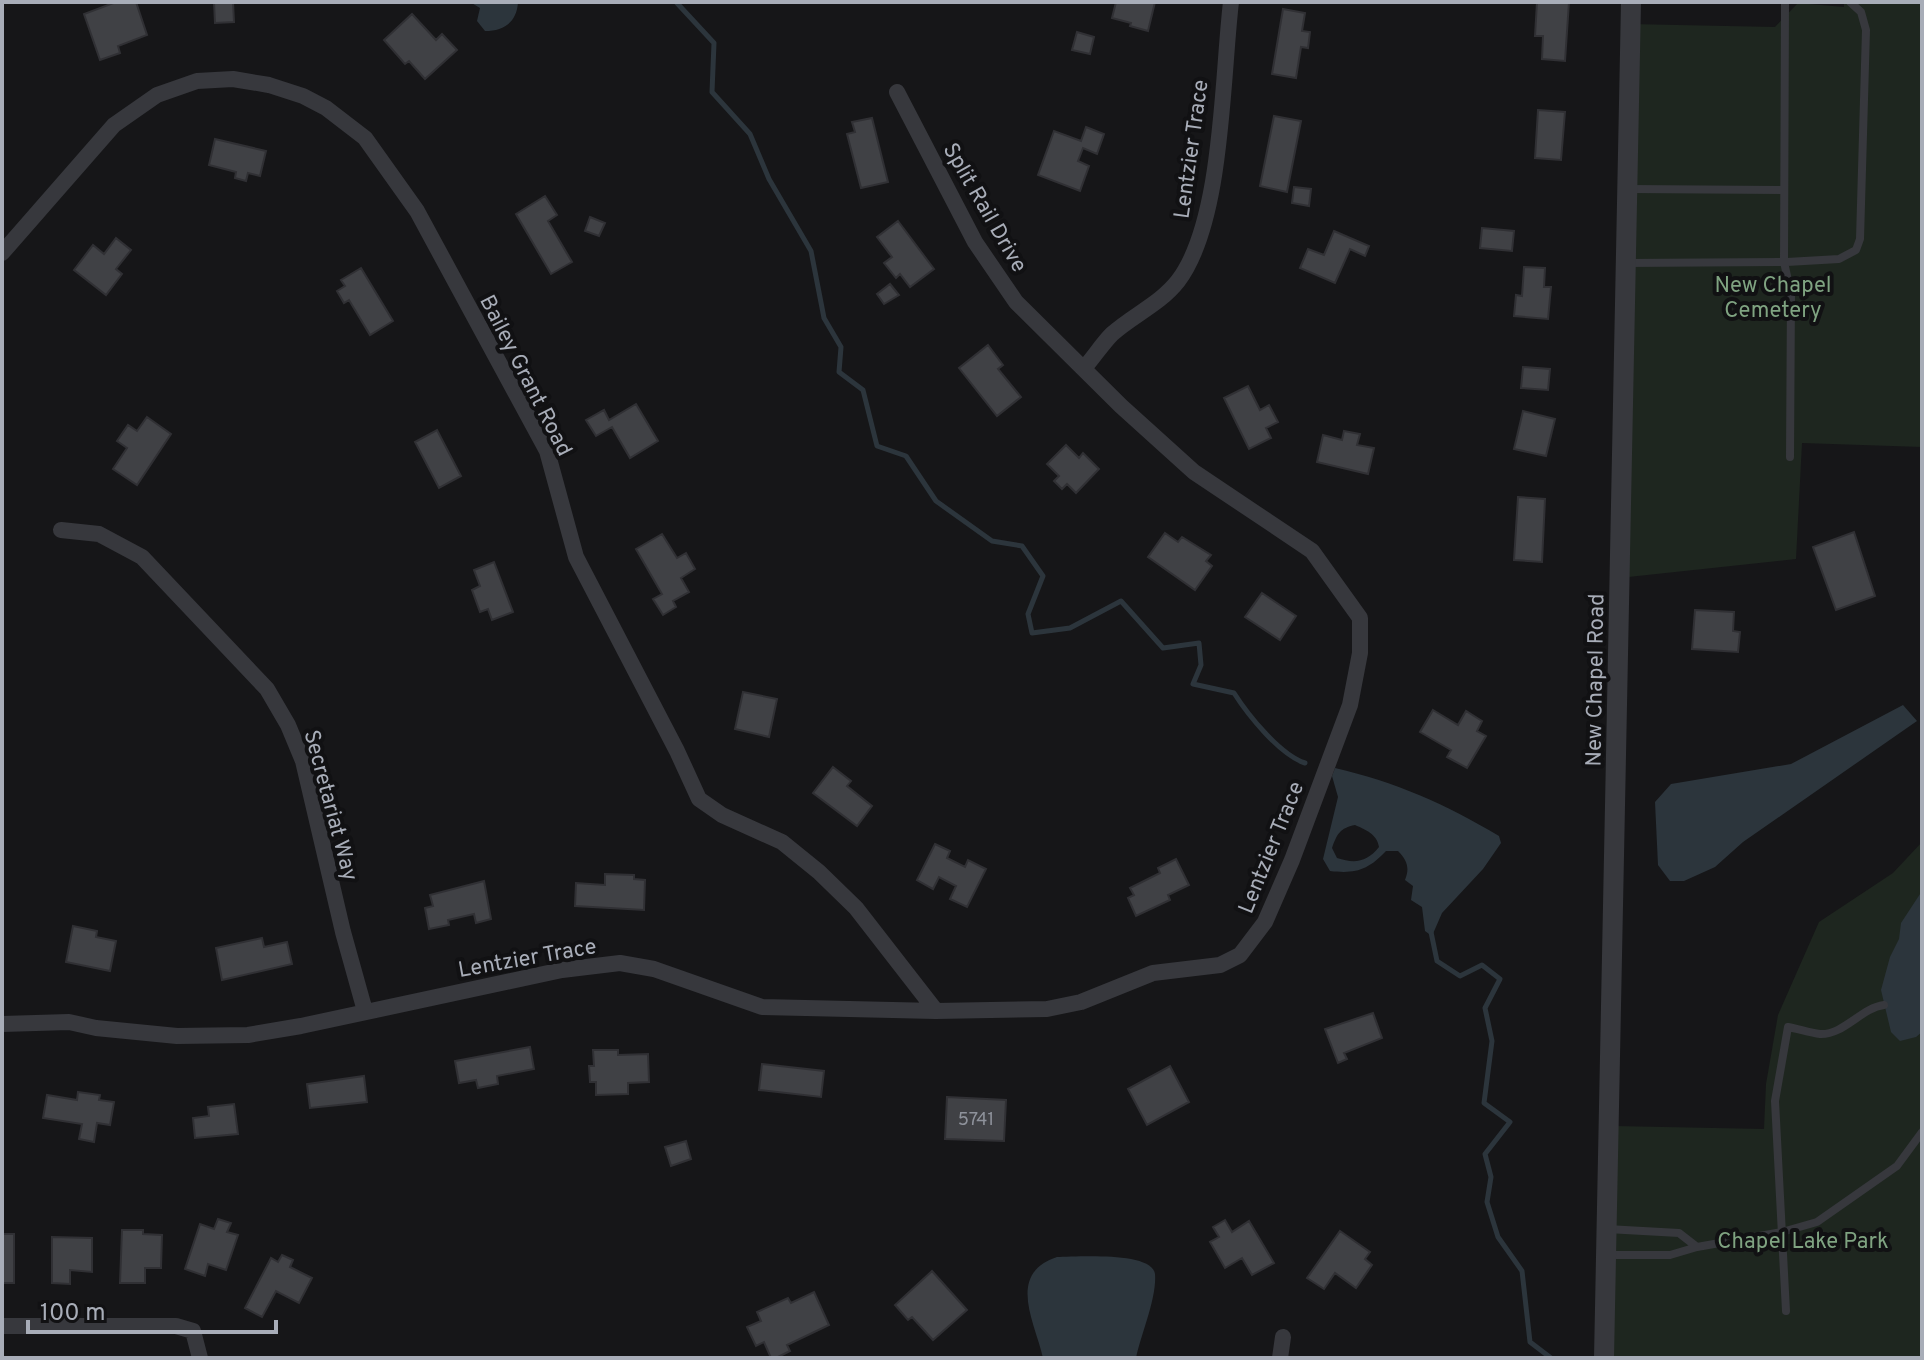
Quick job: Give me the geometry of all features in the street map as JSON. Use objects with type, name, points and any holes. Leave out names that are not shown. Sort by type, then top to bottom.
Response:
[{"type":"street","name":"Lentzier Trace","points":[[2,1024],[69,1022],[163,1035],[248,1035],[562,970],[620,963],[654,969],[762,1007],[936,1011],[1047,1009],[1081,1002],[1153,973],[1220,965],[1240,955],[1270,912],[1350,705],[1360,653],[1360,618],[1312,551],[1194,472],[1121,406],[1085,367],[1112,334],[1156,303],[1178,280],[1195,252],[1215,166],[1231,2]]},
{"type":"street","name":"New Chapel Road","points":[[1604,1358],[1631,2]]},
{"type":"street","name":"Bailey Grant Road","points":[[2,253],[114,125],[157,95],[197,81],[233,79],[269,85],[303,96],[326,108],[365,138],[417,211],[547,451],[576,557],[699,799],[722,815],[782,842],[819,872],[856,908],[936,1011]]},
{"type":"street","name":"Split Rail Drive","points":[[897,92],[975,242],[1016,302],[1085,367]]},
{"type":"street","name":"Secretariat Way","points":[[61,530],[99,534],[142,557],[267,689],[288,725],[303,761],[365,1011]]},
{"type":"street","points":[[2,1326],[176,1326],[193,1331],[200,1358]]},
{"type":"street","points":[[1280,1358],[1283,1337]]},
{"type":"lane","points":[[1785,2],[1784,262],[1791,294],[1790,457]]},
{"type":"lane","points":[[1626,263],[1839,259],[1856,250],[1860,239],[1866,30],[1861,12],[1850,2]]},
{"type":"lane","points":[[1628,189],[1784,190]]},
{"type":"lane","points":[[1786,1311],[1775,1101],[1788,1027],[1823,1034],[1884,1005]]},
{"type":"lane","points":[[1607,1255],[1670,1255],[1817,1222],[1897,1166],[1922,1132]]},
{"type":"lane","points":[[1607,1229],[1679,1233],[1697,1247]]},
{"type":"green space","name":"New Chapel Cemetery","points":[[1844,2],[1922,2],[1922,447],[1802,443],[1796,559],[1619,578],[1629,24],[1775,27],[1798,3],[1844,7]]},
{"type":"green space","name":"Chapel Lake Park","points":[[1922,842],[1922,1358],[1613,1358],[1614,1126],[1764,1129],[1766,1084],[1778,1015],[1819,922],[1893,873]]},
{"type":"shaded area","points":[[470,2],[518,2],[515,15],[508,24],[485,31],[477,21],[480,8]]},
{"type":"shaded area","points":[[1903,705],[1917,721],[1743,842],[1715,867],[1684,881],[1670,881],[1658,865],[1655,802],[1671,784],[1791,764]]},
{"type":"shaded area","points":[[1335,768],[1399,787],[1499,836],[1501,843],[1483,869],[1442,913],[1432,936],[1425,931],[1422,907],[1411,900],[1413,886],[1405,880],[1407,864],[1398,851],[1386,851],[1361,869],[1330,871],[1323,859],[1338,797],[1332,776]],"holes":[[[1355,825],[1373,836],[1379,847],[1360,860],[1337,858],[1332,848],[1338,835]]]},
{"type":"shaded area","points":[[1922,891],[1922,1032],[1900,1041],[1891,1032],[1881,990],[1890,957],[1899,939],[1901,923]]},
{"type":"shaded area","points":[[1057,1257],[1112,1257],[1151,1267],[1155,1274],[1154,1294],[1136,1358],[1043,1358],[1030,1315],[1028,1287],[1032,1275],[1041,1265]]},
{"type":"building","points":[[116,2],[136,2],[147,35],[118,46],[120,53],[100,60],[84,14]]},
{"type":"building","points":[[214,2],[233,2],[234,22],[215,23]]},
{"type":"building","points":[[1116,2],[1155,2],[1148,31],[1112,18]]},
{"type":"building","points":[[1537,2],[1569,2],[1565,61],[1542,59],[1543,36],[1535,36]]},
{"type":"building","points":[[1283,9],[1305,13],[1302,31],[1310,32],[1308,48],[1301,47],[1296,78],[1272,74]]},
{"type":"building","points":[[412,14],[436,40],[442,34],[457,50],[425,79],[409,61],[405,64],[384,40]]},
{"type":"building","points":[[1077,32],[1094,37],[1090,54],[1072,50]]},
{"type":"building","points":[[1538,110],[1565,112],[1561,160],[1535,158]]},
{"type":"building","points":[[1274,116],[1301,121],[1287,192],[1260,186]]},
{"type":"building","points":[[872,118],[888,182],[861,188],[847,134],[855,132],[852,122]]},
{"type":"building","points":[[1086,127],[1104,134],[1097,154],[1083,148],[1078,161],[1089,166],[1080,191],[1038,175],[1054,131],[1081,141]]},
{"type":"building","points":[[215,139],[266,151],[260,176],[248,173],[246,181],[235,178],[236,172],[209,165]]},
{"type":"building","points":[[1294,187],[1311,189],[1309,206],[1292,203]]},
{"type":"building","points":[[545,196],[557,215],[548,221],[572,262],[551,274],[516,214]]},
{"type":"building","points":[[590,217],[605,223],[599,236],[585,231]]},
{"type":"building","points":[[898,221],[934,269],[910,287],[900,274],[896,278],[884,263],[892,257],[877,237]]},
{"type":"building","points":[[1482,228],[1514,231],[1512,251],[1480,248]]},
{"type":"building","points":[[1334,231],[1369,246],[1365,256],[1350,249],[1335,283],[1300,268],[1308,249],[1324,255]]},
{"type":"building","points":[[116,238],[131,250],[116,269],[122,274],[106,295],[74,270],[93,245],[104,254]]},
{"type":"building","points":[[1524,267],[1545,268],[1544,287],[1551,287],[1548,319],[1514,316],[1516,295],[1522,296]]},
{"type":"building","points":[[361,268],[393,321],[370,335],[349,300],[344,303],[337,291],[345,286],[341,280]]},
{"type":"building","points":[[890,284],[899,295],[884,304],[877,294]]},
{"type":"building","points":[[988,345],[1003,365],[998,369],[1021,397],[997,416],[959,368]]},
{"type":"building","points":[[1523,367],[1550,369],[1548,390],[1521,388]]},
{"type":"building","points":[[1248,386],[1260,410],[1269,405],[1278,422],[1266,428],[1271,438],[1249,449],[1224,398]]},
{"type":"building","points":[[636,404],[658,441],[630,458],[612,427],[596,436],[586,420],[604,410],[609,420]]},
{"type":"building","points":[[1523,411],[1555,419],[1546,456],[1514,449]]},
{"type":"building","points":[[147,417],[171,434],[137,485],[113,469],[127,448],[117,441],[128,425],[137,431]]},
{"type":"building","points":[[437,430],[461,476],[439,488],[415,442]]},
{"type":"building","points":[[1344,431],[1360,434],[1357,445],[1374,448],[1368,474],[1317,462],[1323,435],[1342,440]]},
{"type":"building","points":[[1066,445],[1079,458],[1083,453],[1099,469],[1076,493],[1067,484],[1062,489],[1054,481],[1059,476],[1047,464]]},
{"type":"building","points":[[1518,497],[1545,499],[1542,562],[1514,560]]},
{"type":"building","points":[[1854,532],[1875,596],[1836,610],[1813,547]]},
{"type":"building","points":[[1165,533],[1178,542],[1182,537],[1211,555],[1206,561],[1212,566],[1195,590],[1148,557]]},
{"type":"building","points":[[662,534],[677,558],[686,553],[695,569],[681,578],[689,592],[673,601],[676,607],[663,615],[653,599],[662,594],[636,549]]},
{"type":"building","points":[[494,562],[513,612],[492,620],[488,609],[480,612],[472,590],[480,586],[474,570]]},
{"type":"building","points":[[1262,593],[1296,616],[1280,640],[1245,617]]},
{"type":"building","points":[[1695,610],[1734,612],[1733,631],[1740,632],[1738,652],[1692,649]]},
{"type":"building","points":[[743,692],[777,699],[769,737],[735,729]]},
{"type":"building","points":[[1433,710],[1458,725],[1466,711],[1482,721],[1477,731],[1486,736],[1467,768],[1447,757],[1451,750],[1420,732]]},
{"type":"building","points":[[833,767],[851,781],[847,786],[872,806],[857,826],[813,793]]},
{"type":"building","points":[[935,844],[950,851],[947,858],[965,867],[968,860],[986,869],[967,907],[950,899],[956,886],[939,877],[933,889],[917,880]]},
{"type":"building","points":[[1176,859],[1189,885],[1168,895],[1170,900],[1136,916],[1128,898],[1134,895],[1130,888],[1160,873],[1158,868]]},
{"type":"building","points":[[605,874],[634,875],[634,879],[645,880],[644,910],[575,906],[576,883],[605,885]]},
{"type":"building","points":[[484,881],[491,919],[476,923],[474,914],[448,920],[449,925],[429,929],[425,908],[433,906],[430,895]]},
{"type":"building","points":[[73,926],[97,931],[96,937],[116,941],[110,971],[66,962]]},
{"type":"building","points":[[262,938],[264,947],[287,942],[292,964],[222,980],[216,948]]},
{"type":"building","points":[[1373,1013],[1382,1038],[1344,1053],[1347,1059],[1338,1063],[1325,1029]]},
{"type":"building","points":[[530,1047],[534,1069],[497,1076],[498,1084],[478,1088],[476,1080],[459,1083],[455,1061]]},
{"type":"building","points":[[593,1050],[618,1050],[618,1055],[648,1054],[649,1082],[628,1083],[628,1094],[596,1095],[596,1082],[590,1082],[589,1066],[594,1066]]},
{"type":"building","points":[[762,1064],[824,1071],[821,1097],[759,1090]]},
{"type":"building","points":[[1170,1066],[1189,1102],[1147,1125],[1128,1089]]},
{"type":"building","points":[[364,1076],[367,1102],[310,1108],[307,1084]]},
{"type":"building","points":[[78,1092],[100,1095],[99,1100],[114,1102],[110,1125],[97,1123],[94,1142],[79,1139],[82,1124],[43,1118],[47,1095],[77,1100]]},
{"type":"building","points":[[947,1097],[1006,1100],[1004,1141],[945,1139]]},
{"type":"building","points":[[234,1104],[238,1134],[195,1138],[193,1118],[209,1116],[208,1107]]},
{"type":"building","points":[[686,1141],[691,1159],[671,1166],[665,1147]]},
{"type":"building","points":[[218,1219],[231,1223],[227,1232],[238,1235],[226,1270],[208,1264],[205,1276],[185,1269],[200,1224],[214,1229]]},
{"type":"building","points":[[1225,1220],[1232,1232],[1249,1221],[1274,1263],[1252,1275],[1242,1258],[1225,1268],[1210,1242],[1219,1237],[1213,1227]]},
{"type":"building","points":[[122,1230],[143,1230],[143,1234],[162,1235],[161,1268],[145,1268],[145,1283],[120,1283]]},
{"type":"building","points":[[1340,1231],[1370,1252],[1365,1259],[1372,1265],[1356,1288],[1335,1273],[1324,1289],[1307,1278]]},
{"type":"building","points":[[2,1234],[14,1234],[14,1283],[2,1283]]},
{"type":"building","points":[[52,1237],[92,1238],[92,1272],[70,1270],[70,1284],[52,1283]]},
{"type":"building","points":[[282,1255],[293,1260],[290,1267],[312,1278],[299,1303],[276,1291],[262,1317],[245,1308],[271,1258],[278,1262]]},
{"type":"building","points":[[932,1271],[967,1310],[933,1340],[912,1317],[908,1320],[895,1305]]},
{"type":"building","points":[[814,1292],[829,1325],[787,1345],[790,1351],[776,1358],[771,1358],[764,1342],[756,1346],[747,1327],[761,1321],[757,1312],[788,1298],[791,1303]]},
{"type":"waterway","points":[[676,2],[714,43],[712,92],[750,134],[769,179],[811,251],[824,318],[841,347],[839,372],[863,390],[877,446],[906,456],[936,501],[992,541],[1022,546],[1043,576],[1028,614],[1032,633],[1070,628],[1121,601],[1163,648],[1199,643],[1201,665],[1193,684],[1234,693],[1275,743],[1305,763]]},
{"type":"waterway","points":[[1431,932],[1437,961],[1460,976],[1482,965],[1500,979],[1485,1008],[1492,1041],[1484,1103],[1510,1122],[1485,1154],[1491,1177],[1487,1202],[1498,1237],[1522,1271],[1530,1342],[1551,1358]]}]
